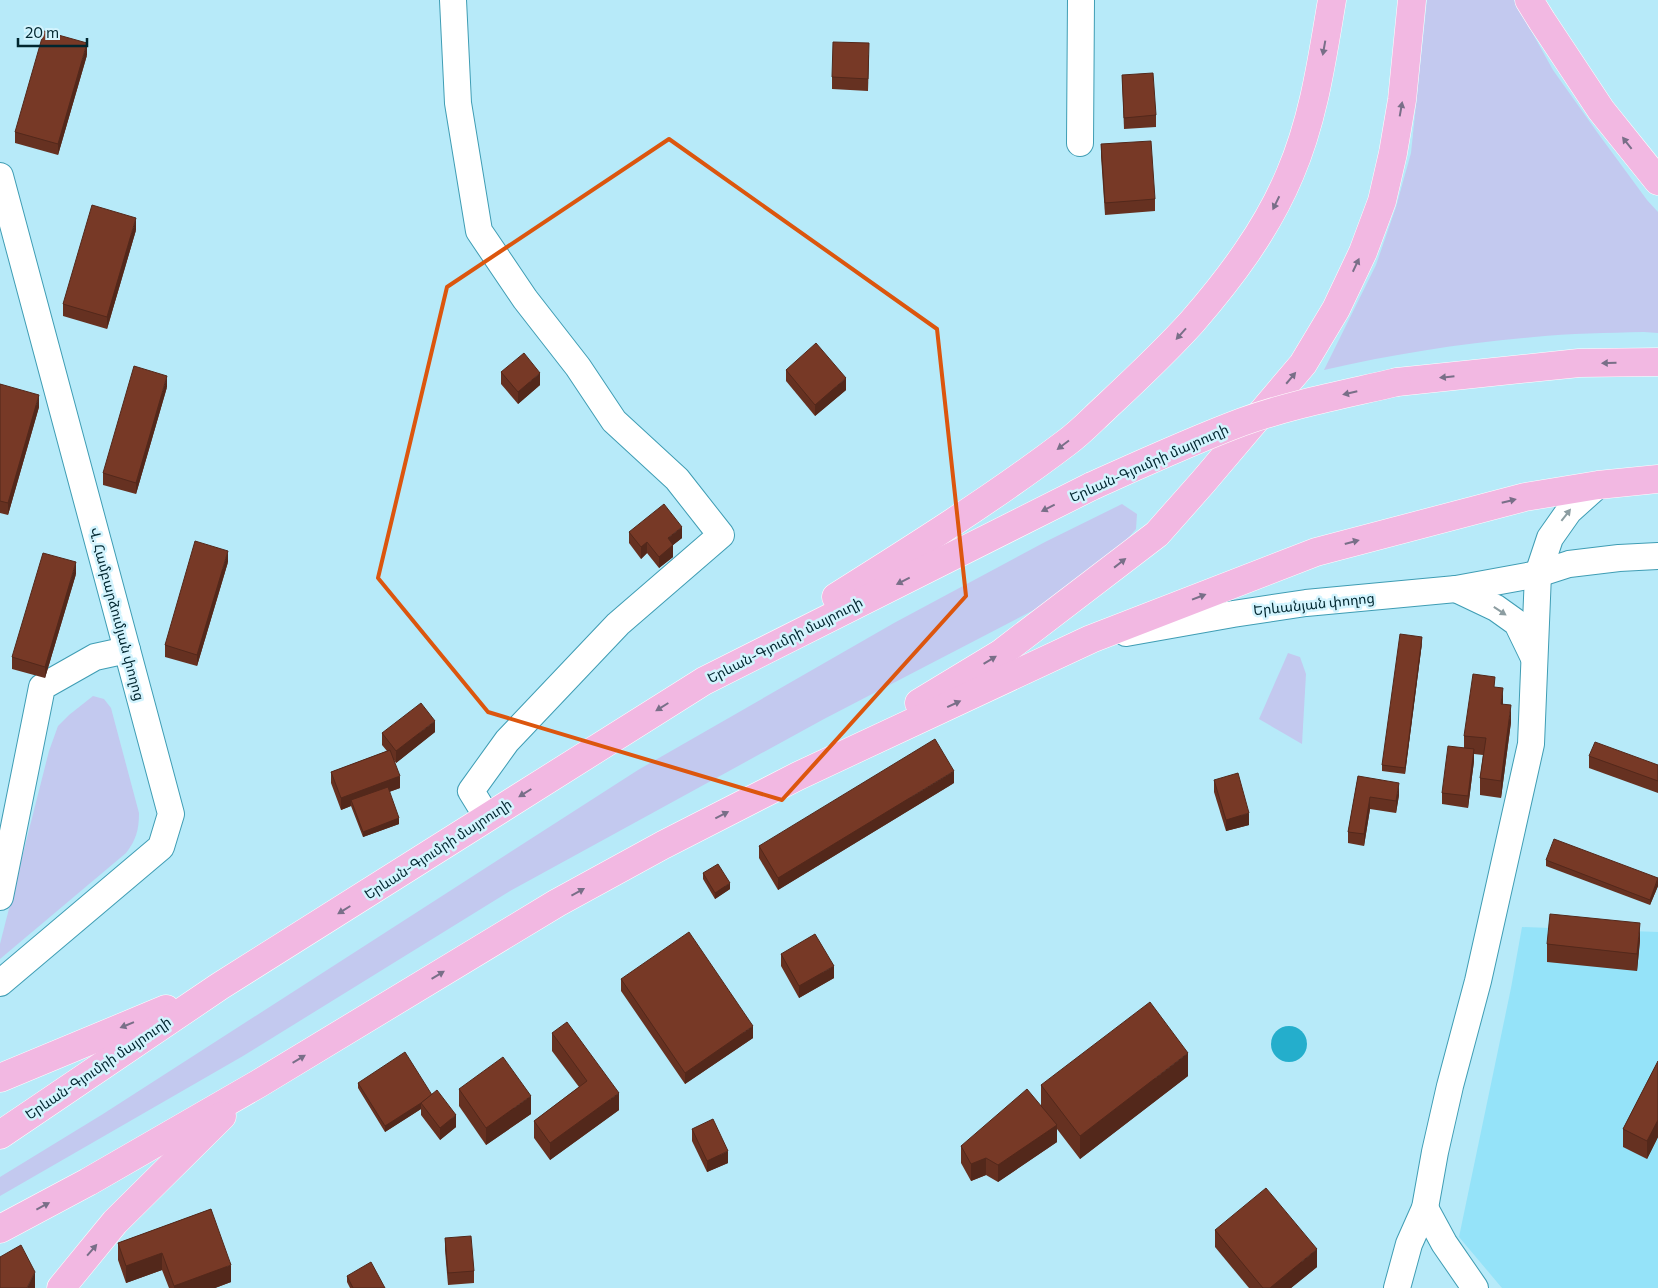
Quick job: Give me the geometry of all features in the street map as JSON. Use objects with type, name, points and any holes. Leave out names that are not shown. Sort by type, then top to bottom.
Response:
[{"type":"highway","points":[[704,681],[970,511],[1067,442],[1168,349],[1216,294],[1245,257],[1271,214],[1290,174],[1305,134],[1316,95],[1332,0]]},
{"type":"highway","points":[[798,776],[1000,654],[1156,534],[1204,482],[1303,364],[1336,309],[1363,252],[1382,201],[1402,100],[1412,0]]},
{"type":"highway","points":[[1530,0],[1601,110],[1658,181]]},
{"type":"highway","name":"Երևան-Գյումրի մայրուղի","points":[[0,1134],[220,986],[704,681],[1092,486],[1172,450],[1244,422],[1318,400],[1397,382],[1579,363],[1658,362]]},
{"type":"highway","points":[[0,1229],[88,1182],[258,1084],[557,904],[663,845],[798,776],[1091,639],[1316,552],[1525,497],[1598,485],[1658,479]]},
{"type":"highway","points":[[0,1078],[220,986]]},
{"type":"highway","points":[[61,1288],[115,1222],[212,1125],[258,1084]]},
{"type":"street","points":[[453,0],[458,104],[479,231],[525,299],[578,366],[614,421],[677,479],[721,535],[618,624],[507,742],[471,791],[487,817]]},
{"type":"street","points":[[1080,0],[1080,143]]},
{"type":"street","name":"Վ. Համբարձումյան փողոց","points":[[0,176],[171,814],[161,847],[0,983]]},
{"type":"street","points":[[1397,1288],[1409,1244],[1425,1208],[1448,1096],[1482,962],[1531,744],[1538,574],[1550,538],[1569,511],[1598,485]]},
{"type":"street","name":"Երևանյան փողոց","points":[[1091,639],[1306,603],[1456,589],[1538,574],[1569,564],[1658,556]]},
{"type":"street","points":[[1456,589],[1496,608],[1517,623],[1534,658]]},
{"type":"street","points":[[0,897],[42,687],[95,657],[127,650]]},
{"type":"street","points":[[1425,1208],[1444,1243],[1476,1288]]},
{"type":"highlighted area","points":[[669,139],[937,329],[966,596],[782,800],[488,712],[378,578],[447,287]]},
{"type":"shaded area","points":[[1427,0],[1514,0],[1553,70],[1647,200],[1658,212],[1658,333],[1575,334],[1507,339],[1428,350],[1324,370],[1376,265],[1396,207],[1411,153]]},
{"type":"shaded area","points":[[1122,504],[1137,514],[1136,529],[1121,546],[1051,601],[824,719],[510,891],[243,1056],[0,1196],[0,1177],[103,1114],[638,770],[894,623],[1045,542]]},
{"type":"shaded area","points":[[1288,653],[1300,657],[1306,674],[1302,744],[1259,719]]},
{"type":"shaded area","points":[[93,696],[104,699],[111,708],[139,813],[136,834],[126,853],[0,959],[0,944],[49,751],[58,726]]},
{"type":"shaded area","points":[[1522,927],[1658,932],[1658,1288],[1502,1288],[1459,1237]]},
{"type":"shaded area","points":[[1289,1026],[1296,1027],[1302,1031],[1306,1037],[1306,1051],[1302,1057],[1296,1061],[1289,1062],[1282,1061],[1276,1057],[1272,1051],[1271,1044],[1272,1037],[1276,1031],[1282,1027]]},
{"type":"building","points":[[44,31],[87,43],[58,144],[15,132]]},
{"type":"building","points":[[833,42],[869,43],[868,79],[832,77]]},
{"type":"building","points":[[1153,73],[1156,115],[1124,118],[1122,75]]},
{"type":"building","points":[[1151,141],[1155,199],[1105,203],[1101,144]]},
{"type":"building","points":[[92,205],[136,218],[107,317],[63,304]]},
{"type":"building","points":[[816,343],[846,378],[815,405],[786,370]]},
{"type":"building","points":[[524,353],[540,373],[518,392],[501,372]]},
{"type":"building","points":[[134,366],[167,376],[136,483],[103,473]]},
{"type":"building","points":[[0,384],[39,395],[8,503],[0,501]]},
{"type":"building","points":[[664,504],[682,527],[668,538],[673,545],[659,557],[647,542],[641,547],[629,532]]},
{"type":"building","points":[[195,541],[228,551],[197,655],[165,645]]},
{"type":"building","points":[[43,553],[76,562],[45,667],[12,657]]},
{"type":"building","points":[[1400,634],[1422,637],[1405,768],[1382,765]]},
{"type":"building","points":[[1473,674],[1495,677],[1494,687],[1503,688],[1501,704],[1511,705],[1501,781],[1480,778],[1486,738],[1464,736]]},
{"type":"building","points":[[421,703],[435,721],[396,751],[382,733]]},
{"type":"building","points":[[935,739],[954,771],[778,878],[759,846]]},
{"type":"building","points":[[1595,742],[1658,765],[1658,781],[1589,756]]},
{"type":"building","points":[[1448,746],[1474,749],[1468,796],[1442,793]]},
{"type":"building","points":[[390,750],[400,776],[341,798],[331,772]]},
{"type":"building","points":[[1238,773],[1249,813],[1226,820],[1214,780]]},
{"type":"building","points":[[1358,776],[1399,783],[1396,801],[1370,797],[1364,834],[1348,832]]},
{"type":"building","points":[[388,787],[399,818],[363,832],[351,800]]},
{"type":"building","points":[[1554,839],[1658,878],[1650,900],[1546,860]]},
{"type":"building","points":[[718,864],[730,883],[715,893],[703,873]]},
{"type":"building","points":[[1550,914],[1640,923],[1637,954],[1547,944]]},
{"type":"building","points":[[689,932],[753,1026],[685,1073],[621,979]]},
{"type":"building","points":[[815,934],[834,966],[799,986],[781,954]]},
{"type":"building","points":[[1150,1002],[1188,1053],[1080,1136],[1041,1085]]},
{"type":"building","points":[[567,1022],[619,1093],[550,1143],[534,1121],[587,1081],[552,1033]]},
{"type":"building","points":[[405,1052],[432,1095],[385,1126],[358,1083]]},
{"type":"building","points":[[503,1057],[531,1096],[486,1128],[459,1089]]},
{"type":"building","points":[[1658,1061],[1658,1120],[1647,1141],[1623,1129]]},
{"type":"building","points":[[1027,1089],[1057,1125],[998,1165],[986,1158],[971,1164],[961,1146]]},
{"type":"building","points":[[437,1090],[456,1115],[440,1128],[421,1103]]},
{"type":"building","points":[[713,1119],[728,1151],[707,1161],[692,1129]]},
{"type":"building","points":[[1266,1188],[1317,1249],[1270,1288],[1263,1288],[1215,1230]]},
{"type":"building","points":[[211,1209],[231,1265],[174,1286],[162,1253],[126,1266],[118,1243]]},
{"type":"building","points":[[471,1236],[474,1271],[448,1273],[445,1238]]},
{"type":"building","points":[[21,1245],[35,1272],[27,1288],[0,1288],[0,1257]]},
{"type":"building","points":[[371,1262],[385,1288],[353,1288],[347,1276]]}]
